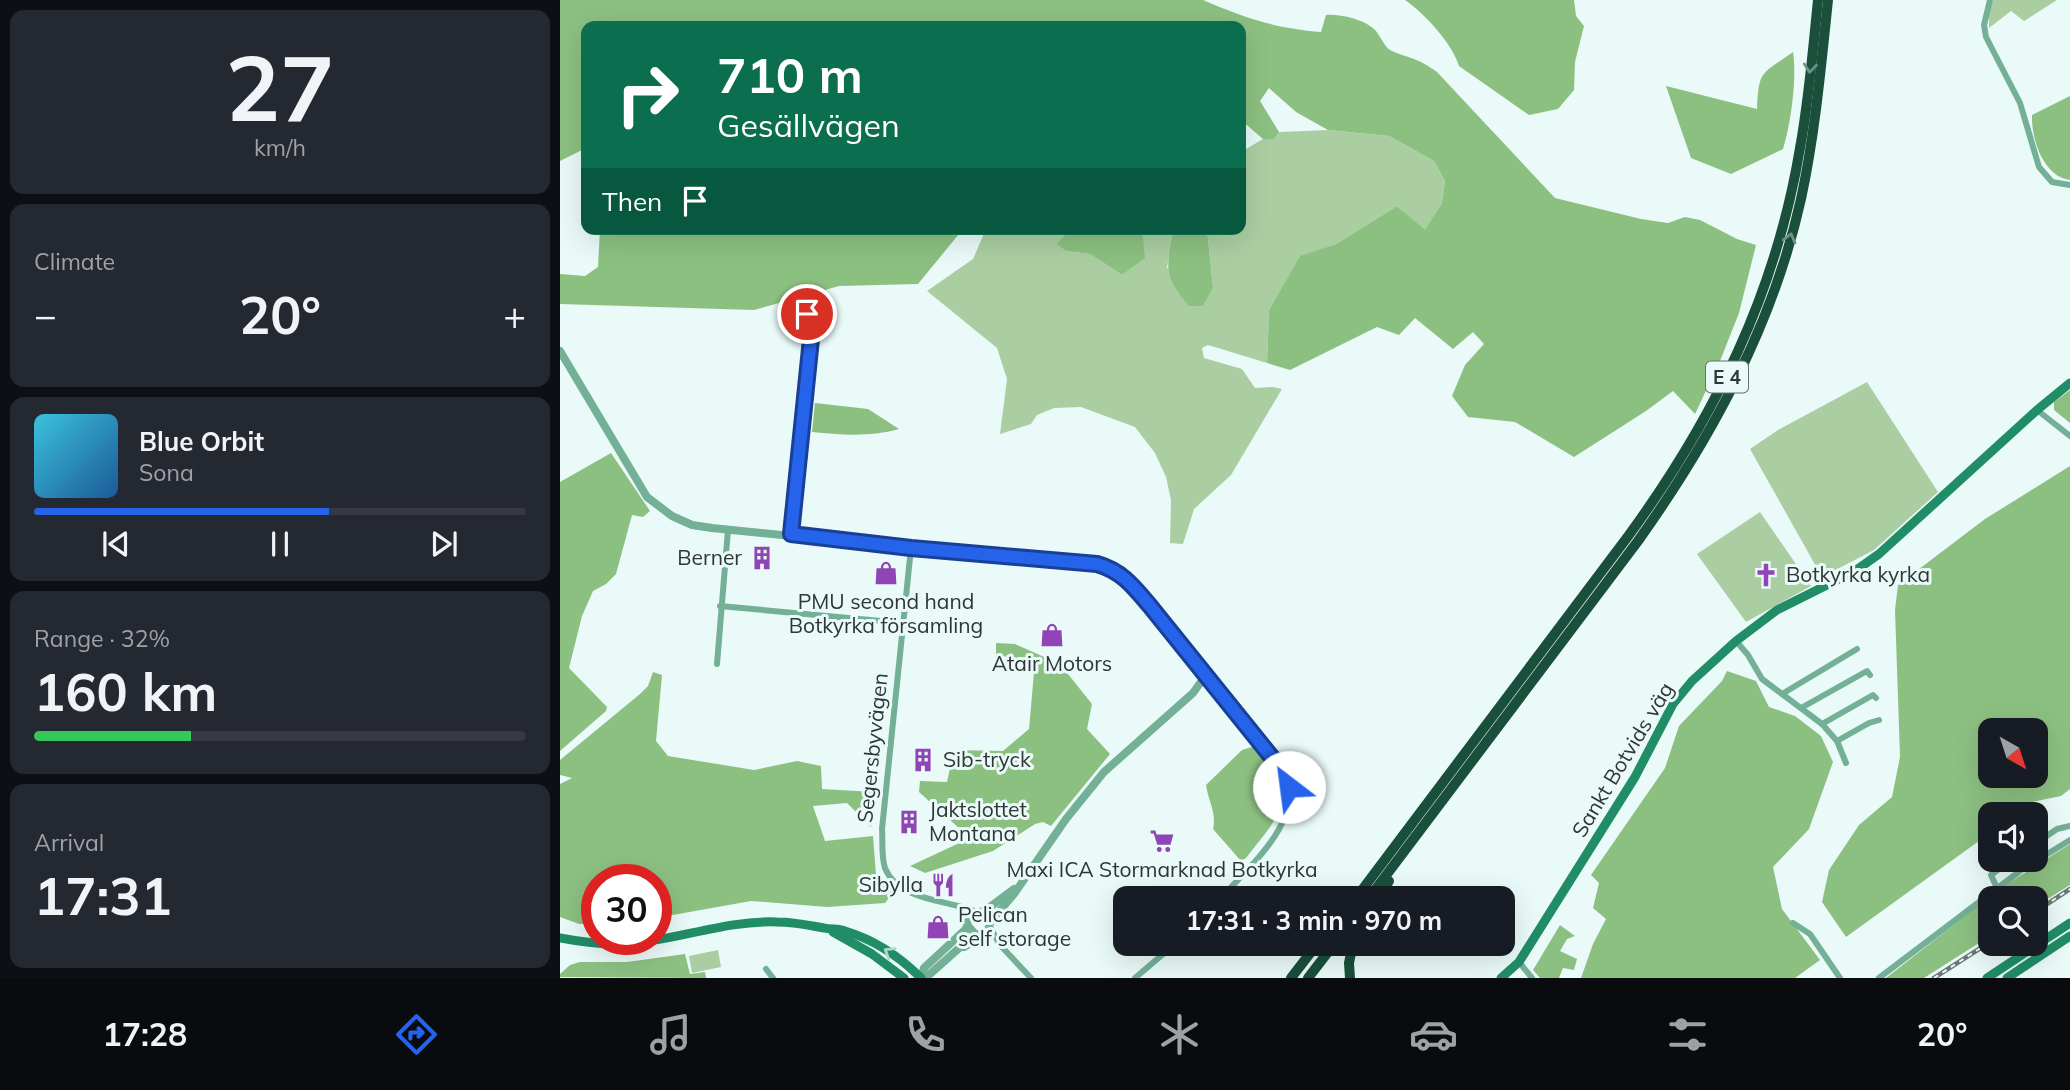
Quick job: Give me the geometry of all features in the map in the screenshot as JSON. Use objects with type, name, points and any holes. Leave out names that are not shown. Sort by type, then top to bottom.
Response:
[{"type":"highway","name":"E 4","points":[[1377,886],[1416,827],[1659,494],[1711,409],[1757,309],[1790,199],[1802,135],[1818,0]]},
{"type":"highway","name":"E 4","points":[[1366,886],[1416,827],[1638,541],[1720,414],[1747,361],[1766,313],[1800,202],[1817,110],[1828,0]]},
{"type":"highway","points":[[1385,886],[1416,827]]},
{"type":"highway","points":[[1291,978],[1309,956]]},
{"type":"highway","points":[[1298,978],[1312,956]]},
{"type":"highway","points":[[1308,978],[1325,956]]},
{"type":"highway","points":[[1350,956],[1350,978]]},
{"type":"main road","name":"Sankt Botvids väg","points":[[1501,978],[1519,962],[1635,777],[1673,704],[1692,681],[1736,641],[1777,610],[1855,571],[1880,554],[2070,383]]},
{"type":"main road","points":[[561,938],[597,944],[622,944],[659,940],[747,923],[776,922],[842,929],[891,951],[921,978]]},
{"type":"main road","points":[[1987,978],[2070,923]]},
{"type":"main road","points":[[828,929],[872,954],[904,978]]},
{"type":"main road","points":[[2007,978],[2070,936]]},
{"type":"street","points":[[1990,0],[1984,30],[2004,77],[2020,103],[2039,167],[2052,182],[2070,185]]},
{"type":"street","points":[[807,314],[815,297]]},
{"type":"street","points":[[791,534],[811,339],[811,329],[803,303]]},
{"type":"street","points":[[560,351],[652,502],[672,516],[692,525],[1097,564],[1111,568],[1135,588],[1282,771],[1288,783],[1290,798],[1284,821],[1273,838],[1231,886]]},
{"type":"street","points":[[2037,410],[2070,436]]},
{"type":"street","points":[[717,664],[720,606],[729,530]]},
{"type":"street","name":"Segersbyvägen","points":[[911,548],[882,829],[883,860],[889,874],[902,888],[979,912]]},
{"type":"street","points":[[720,606],[903,623]]},
{"type":"street","points":[[1736,641],[1762,679],[1822,724],[1837,741],[1846,763]]},
{"type":"street","points":[[1782,694],[1857,649]]},
{"type":"street","points":[[1801,708],[1867,671],[1870,675]]},
{"type":"street","points":[[937,978],[942,968],[964,947],[981,936],[1066,819],[1104,772],[1193,693],[1203,679],[1202,672]]},
{"type":"street","points":[[1822,724],[1873,695],[1876,698]]},
{"type":"street","points":[[1837,741],[1879,720]]},
{"type":"street","points":[[2048,835],[2057,829],[2070,826]]},
{"type":"street","points":[[2000,886],[2070,840]]},
{"type":"street","points":[[1994,872],[1990,875],[1996,886]]},
{"type":"street","points":[[921,978],[924,968],[962,934],[979,912],[1019,887]]},
{"type":"street","points":[[1879,978],[1978,902]]},
{"type":"street","points":[[957,905],[968,923],[981,936],[1000,945]]},
{"type":"street","points":[[979,912],[986,914],[1000,945],[1031,978]]},
{"type":"street","points":[[1793,923],[1810,934],[1840,978]]},
{"type":"street","points":[[921,978],[981,936]]},
{"type":"street","points":[[1135,978],[1161,956]]},
{"type":"street","points":[[1519,962],[1532,978]]},
{"type":"street","points":[[937,978],[942,963]]},
{"type":"street","points":[[766,970],[773,978]]},
{"type":"green space","points":[[560,0],[1203,0],[1260,21],[1289,28],[1321,32],[1326,15],[1358,20],[1369,25],[1392,51],[1419,61],[1437,72],[1555,198],[1641,219],[1668,223],[1685,217],[1700,220],[1737,239],[1756,245],[1739,313],[1695,414],[1673,391],[1574,457],[1515,422],[1468,417],[1452,396],[1465,365],[1484,344],[1473,332],[1453,349],[1415,318],[1399,335],[1377,327],[1290,370],[1267,363],[1269,310],[1300,256],[1336,244],[1397,206],[1425,230],[1442,203],[1445,181],[1434,161],[1389,136],[1328,130],[1296,112],[1269,88],[1260,101],[1279,132],[1274,139],[1263,139],[1246,124],[1246,21],[581,21],[581,150],[560,161]]},
{"type":"green space","points":[[1405,0],[1574,0],[1576,16],[1584,26],[1575,62],[1574,90],[1558,109],[1529,115],[1459,66],[1437,30]]},
{"type":"green space","points":[[1993,0],[2057,0],[2024,21],[2011,11],[1989,28],[1989,13]]},
{"type":"green space","points":[[1793,52],[1792,101],[1783,149],[1731,174],[1691,158],[1666,86],[1757,109],[1759,86],[1764,74]]},
{"type":"green space","points":[[2070,96],[2070,180],[2053,172],[2040,155],[2032,115]]},
{"type":"green space","points":[[1328,130],[1389,136],[1434,161],[1445,181],[1442,203],[1425,231],[1397,206],[1336,244],[1300,257],[1269,310],[1267,363],[1208,345],[1202,348],[1204,358],[1242,369],[1255,388],[1282,389],[1231,475],[1194,509],[1183,544],[1170,543],[1171,500],[1166,477],[1155,453],[1135,427],[1081,407],[1054,408],[1037,415],[1031,424],[1000,434],[1007,379],[997,348],[927,291],[973,259],[983,235],[1065,235],[1058,244],[1066,251],[1090,254],[1122,275],[1144,258],[1142,235],[1172,235],[1167,268],[1213,287],[1208,235],[1246,235],[1246,149],[1263,139],[1274,139],[1279,132]]},
{"type":"green space","points":[[600,235],[958,235],[918,284],[839,286],[754,310],[560,304],[560,274],[585,276],[598,267]]},
{"type":"green space","points":[[1065,235],[1143,235],[1145,258],[1122,275],[1090,254],[1066,251],[1057,244]]},
{"type":"green space","points":[[1172,235],[1208,235],[1213,287],[1203,306],[1189,306],[1180,295],[1170,278],[1168,262]]},
{"type":"green space","points":[[1867,382],[1938,492],[1874,550],[1822,577],[1750,449],[1778,430]]},
{"type":"green space","points":[[2070,390],[2070,423],[2054,410],[2054,402]]},
{"type":"green space","points":[[815,403],[868,409],[899,429],[867,434],[812,432]]},
{"type":"green space","points":[[611,453],[650,511],[643,517],[632,515],[616,574],[593,591],[582,616],[569,668],[607,707],[606,711],[560,751],[560,482]]},
{"type":"green space","points":[[2070,466],[2070,789],[2061,796],[2032,802],[1978,802],[1978,842],[1846,937],[1822,902],[1829,870],[1859,825],[1892,797],[1900,757],[1895,610],[1898,585],[1985,519]]},
{"type":"green space","points":[[1760,512],[1811,586],[1746,622],[1697,554]]},
{"type":"green space","points":[[996,643],[1015,644],[1060,664],[1092,704],[1087,729],[1110,754],[1051,826],[1043,822],[1035,824],[993,851],[925,873],[910,866],[970,838],[919,792],[920,781],[947,782],[954,750],[1003,751],[1029,729],[1035,661],[996,655]]},
{"type":"green space","points":[[1727,671],[1756,681],[1769,707],[1795,716],[1821,736],[1833,762],[1809,829],[1773,867],[1782,909],[1820,960],[1795,978],[1581,978],[1593,944],[1606,919],[1593,908],[1599,883],[1591,875],[1665,768],[1679,726],[1722,681]]},
{"type":"green space","points":[[653,672],[662,675],[656,741],[668,756],[754,770],[797,761],[821,766],[822,789],[874,792],[871,827],[847,803],[813,806],[825,841],[873,836],[876,875],[893,893],[885,903],[827,907],[751,901],[672,915],[672,864],[581,864],[581,924],[560,917],[560,784],[572,778],[560,775],[560,760],[648,686]]},
{"type":"green space","points":[[1255,746],[1278,779],[1282,804],[1269,828],[1241,861],[1213,829],[1213,812],[1206,785],[1242,750]]},
{"type":"green space","points":[[2070,844],[2070,885],[2048,899],[2048,886],[2004,886],[2026,872],[2048,872],[2048,858]]},
{"type":"green space","points":[[1978,906],[1978,944],[1924,978],[1886,978]]},
{"type":"green space","points":[[1560,925],[1575,936],[1567,939],[1560,951],[1577,959],[1574,970],[1563,968],[1559,978],[1540,978],[1533,970]]},
{"type":"green space","points":[[718,950],[721,967],[692,973],[689,956]]},
{"type":"green space","points":[[685,954],[690,974],[705,972],[706,978],[560,977],[570,965],[580,962],[627,962]]},
{"type":"railway","points":[[2048,903],[2070,889]]},
{"type":"railway","points":[[1934,978],[1978,950]]},
{"type":"place","name":"Berner","points":[[762,558]]},
{"type":"place","name":"PMU second hand Botkyrka församling","points":[[886,573]]},
{"type":"place","name":"Botkyrka kyrka","points":[[1766,575]]},
{"type":"place","name":"Atair Motors","points":[[1052,635]]},
{"type":"place","name":"Sib-tryck","points":[[923,760]]},
{"type":"place","name":"Jaktslottet Montana","points":[[909,822]]},
{"type":"place","name":"Maxi ICA Stormarknad Botkyrka","points":[[1162,841]]},
{"type":"place","name":"Sibylla","points":[[943,885]]},
{"type":"place","name":"Pelican self storage","points":[[938,927]]},
{"type":"route","points":[[807,314],[811,339],[791,534],[988,556],[1097,564],[1111,568],[1128,580],[1150,606],[1278,765],[1289,787]]}]
